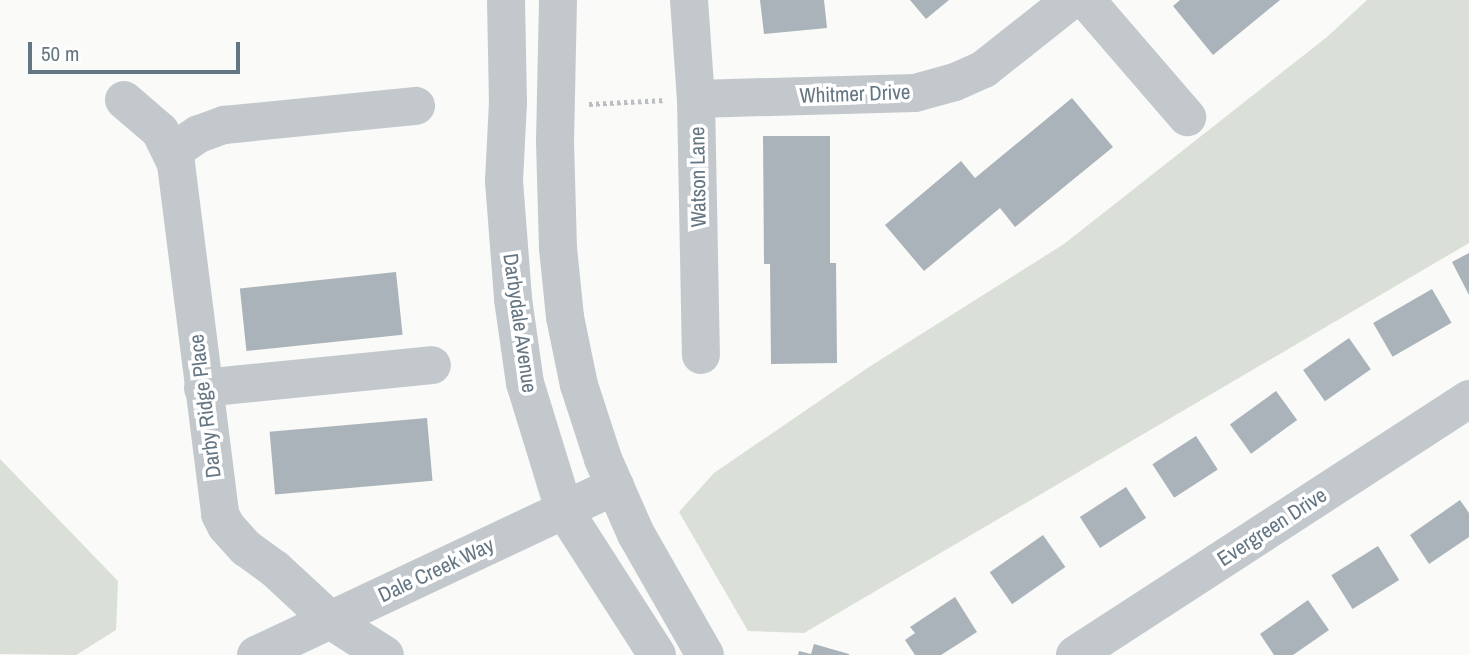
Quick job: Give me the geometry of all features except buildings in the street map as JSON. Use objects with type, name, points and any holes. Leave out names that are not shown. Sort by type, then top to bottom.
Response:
[{"type":"street","name":"Darbydale Avenue","points":[[506,0],[508,102],[504,181],[513,299],[525,383],[564,510],[657,655]]},
{"type":"street","points":[[558,0],[555,154],[558,248],[565,317],[579,385],[615,486],[636,534],[705,655]]},
{"type":"street","name":"Watson Lane","points":[[689,0],[696,99],[701,355]]},
{"type":"street","name":"Whitmer Drive","points":[[696,99],[915,93],[955,82],[985,69],[1071,0]]},
{"type":"street","points":[[1086,0],[1187,117]]},
{"type":"street","name":"Darby Ridge Place","points":[[124,100],[160,131],[176,164],[216,500],[226,526],[246,548],[275,569],[330,620],[385,655]]},
{"type":"street","points":[[172,152],[199,134],[224,125],[416,106]]},
{"type":"street","points":[[203,388],[432,365]]},
{"type":"street","name":"Evergreen Drive","points":[[1075,655],[1469,399]]},
{"type":"street","name":"Dale Creek Way","points":[[256,655],[615,486]]},
{"type":"path","points":[[589,104],[652,101]]},
{"type":"shaded area","points":[[1367,0],[1469,0],[1469,243],[804,633],[748,631],[679,512],[714,473],[869,367],[1064,244],[1327,37]]},
{"type":"shaded area","points":[[0,459],[118,581],[116,630],[76,655],[0,654]]}]
